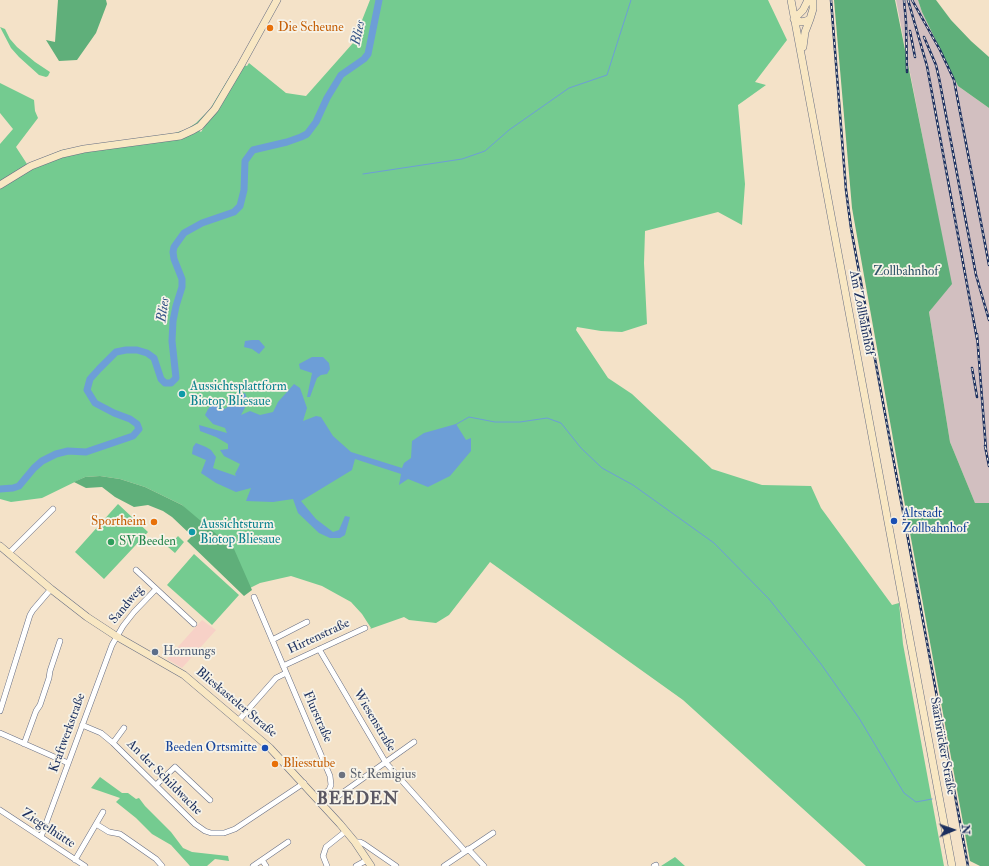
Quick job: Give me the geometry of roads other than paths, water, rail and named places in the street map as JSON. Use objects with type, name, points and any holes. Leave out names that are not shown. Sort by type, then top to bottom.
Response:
[{"type":"main road","points":[[0,185],[31,166],[62,154],[84,149],[175,137],[193,130],[210,116],[241,66],[276,0]]},
{"type":"main road","points":[[791,0],[800,4],[806,3],[808,0]]},
{"type":"main road","name":"Am Zollbahnhof","points":[[791,0],[908,631]]},
{"type":"main road","points":[[808,0],[803,10],[794,19],[801,22],[810,19]]},
{"type":"main road","points":[[802,58],[803,38],[813,9],[813,0]]},
{"type":"main road","name":"Blieskasteler Straße","points":[[0,546],[51,590],[88,617],[116,636],[184,675],[270,748],[304,783],[355,842],[371,866]]},
{"type":"main road","name":"Saarbrücker Straße","points":[[908,631],[952,866]]},
{"type":"street","points":[[9,553],[52,509]]},
{"type":"street","name":"Sandweg","points":[[136,570],[194,624]]},
{"type":"street","name":"Sandweg","points":[[116,636],[134,612],[156,589]]},
{"type":"street","points":[[0,711],[30,615],[51,590]]},
{"type":"street","name":"Flurstraße","points":[[254,597],[330,776],[331,785],[329,790]]},
{"type":"street","points":[[272,640],[307,622]]},
{"type":"street","name":"Hirtenstraße","points":[[283,666],[365,628]]},
{"type":"street","name":"Kraftwerkstraße","points":[[41,837],[116,636]]},
{"type":"street","points":[[24,744],[36,711],[40,705],[60,641]]},
{"type":"street","name":"Wiesenstraße","points":[[319,649],[386,763],[467,850],[484,866]]},
{"type":"street","name":"Hirtenstraße","points":[[238,721],[276,678],[286,673]]},
{"type":"street","name":"An der Schildwache","points":[[82,726],[113,742],[200,828],[205,831],[218,834],[229,832],[304,783]]},
{"type":"street","name":"An der Schildwache","points":[[113,742],[124,728]]},
{"type":"street","points":[[0,733],[68,763]]},
{"type":"street","points":[[317,798],[329,790],[334,796],[338,796],[414,742]]},
{"type":"street","points":[[156,785],[175,767],[210,800]]},
{"type":"street","name":"Ziegelhütte","points":[[0,810],[85,866]]},
{"type":"street","points":[[75,860],[104,812]]},
{"type":"street","points":[[96,824],[109,832],[120,834],[156,859],[162,866]]},
{"type":"street","points":[[327,866],[323,856],[326,847],[346,832]]},
{"type":"street","points":[[444,866],[493,833]]},
{"type":"street","points":[[253,866],[288,842]]},
{"type":"street","points":[[355,842],[364,844],[396,866]]},
{"type":"street","points":[[262,860],[266,866]]},
{"type":"street","points":[[356,866],[367,860]]},
{"type":"water","points":[[259,340],[265,347],[259,354],[252,349],[244,347],[245,341]]},
{"type":"water","points":[[312,357],[323,357],[329,363],[330,369],[327,374],[321,375],[317,378],[310,397],[307,397],[312,373],[300,369],[299,364]]},
{"type":"water","points":[[294,384],[300,388],[307,408],[303,421],[316,416],[321,417],[333,436],[351,452],[402,468],[404,463],[411,458],[412,441],[424,433],[456,424],[466,440],[471,438],[471,451],[450,476],[428,487],[408,479],[399,485],[401,474],[355,459],[352,470],[301,501],[316,519],[333,532],[339,530],[345,516],[350,517],[345,535],[340,538],[330,538],[319,533],[298,513],[293,499],[273,502],[246,501],[251,488],[236,492],[216,483],[201,473],[206,460],[192,454],[193,447],[196,443],[206,447],[211,450],[216,457],[213,468],[236,476],[235,474],[240,464],[224,456],[220,450],[228,449],[228,444],[216,437],[200,431],[199,425],[227,433],[225,428],[213,424],[205,415],[208,409],[214,402],[225,409],[238,396],[245,393],[248,402],[241,415],[250,411],[260,415],[273,412],[278,402]]},
{"type":"waterway","name":"Blies","points":[[0,489],[19,486],[42,461],[56,454],[68,451],[86,452],[133,436],[139,429],[137,424],[130,419],[95,403],[87,390],[90,379],[116,352],[126,350],[137,350],[147,353],[154,358],[161,379],[165,383],[171,383],[176,378],[172,341],[173,321],[182,287],[182,279],[174,259],[174,247],[184,233],[202,223],[234,212],[240,206],[244,190],[245,161],[253,150],[287,142],[307,134],[316,122],[327,98],[341,75],[364,59],[368,54],[379,0]]},
{"type":"waterway","points":[[363,174],[462,159],[485,151],[509,130],[569,88],[607,75],[631,0]]},
{"type":"waterway","points":[[455,425],[469,417],[495,422],[520,422],[547,418],[561,423],[581,448],[602,468],[633,485],[714,543],[769,599],[821,664],[859,718],[904,793],[916,802],[932,799]]},
{"type":"railway","points":[[831,0],[846,190],[851,228],[968,866]]},
{"type":"railway","points":[[904,0],[907,72]]},
{"type":"railway","points":[[908,0],[927,66],[977,339]]},
{"type":"railway","points":[[912,0],[940,50],[954,80],[989,265]]},
{"type":"railway","points":[[910,31],[915,57]]},
{"type":"railway","points":[[924,37],[936,65],[939,78],[976,275],[989,320]]},
{"type":"railway","points":[[977,334],[986,450]]},
{"type":"railway","points":[[972,368],[977,397]]},
{"type":"railway","points":[[985,446],[989,466]]},
{"type":"place","name":"Die Scheune","points":[[270,28]]},
{"type":"place","name":"Aussichtsplattform Biotop Bliesaue","points":[[182,394]]},
{"type":"place","name":"Altstadt Zollbahnhof","points":[[894,521]]},
{"type":"place","name":"Sportheim","points":[[154,522]]},
{"type":"place","name":"Aussichtsturm Biotop Bliesaue","points":[[192,532]]},
{"type":"place","name":"SV Beeden","points":[[111,542]]},
{"type":"place","name":"Hornungs","points":[[155,652]]},
{"type":"place","name":"Beeden Ortsmitte","points":[[265,748]]},
{"type":"place","name":"Bliesstube","points":[[275,764]]},
{"type":"place","name":"St. Remigius","points":[[342,775]]},
{"type":"district","name":"BEEDEN","points":[[358,800]]},
{"type":"park label","name":"Zollbahnhof","points":[[906,272]]}]
